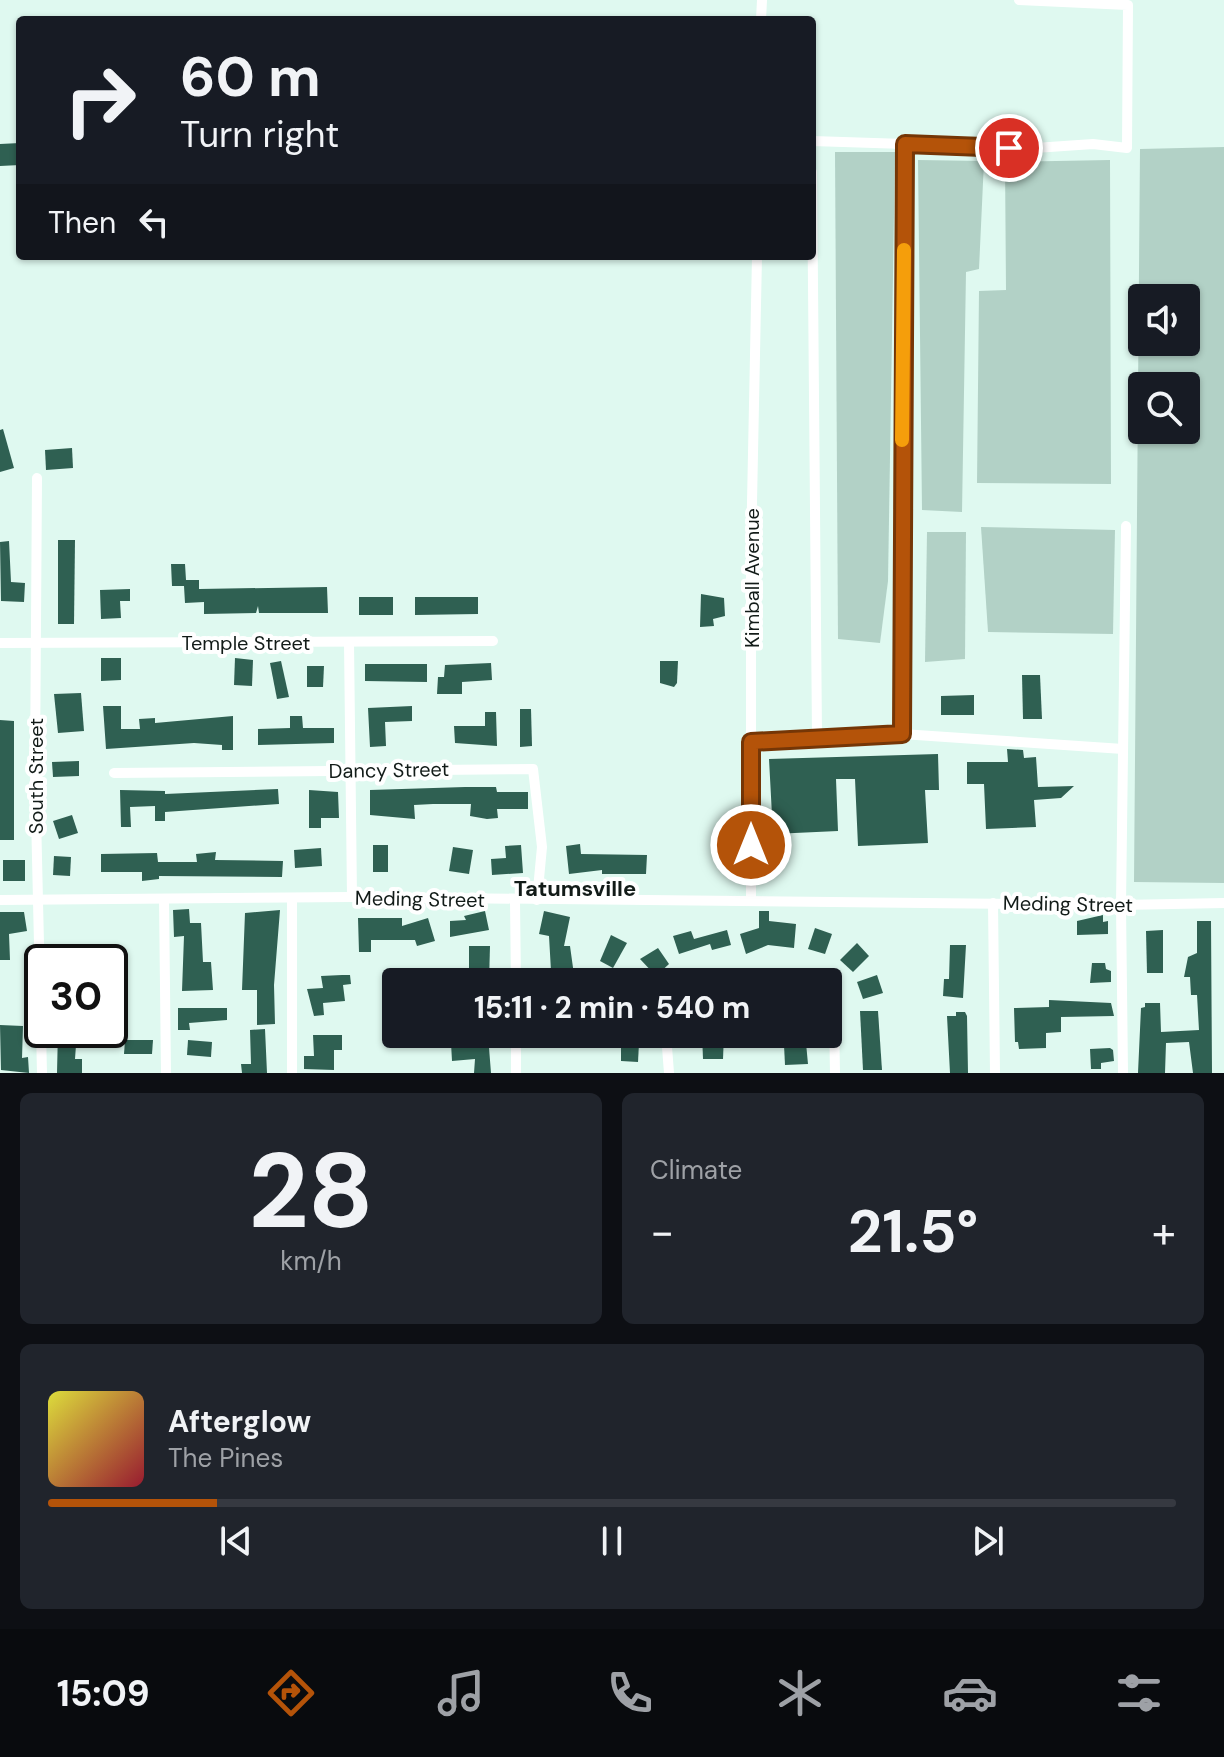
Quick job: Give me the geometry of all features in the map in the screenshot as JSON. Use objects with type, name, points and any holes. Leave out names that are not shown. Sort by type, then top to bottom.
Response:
[{"type":"street","points":[[816,141],[1035,148],[1093,144],[1127,148],[1128,5],[1019,0]]},
{"type":"street","points":[[902,734],[905,144]]},
{"type":"street","name":"Kimball Avenue","points":[[751,900],[757,260]]},
{"type":"street","points":[[813,260],[817,736]]},
{"type":"street","name":"South Street","points":[[37,478],[37,899],[42,1073]]},
{"type":"street","points":[[1123,1073],[1121,905],[1126,526]]},
{"type":"street","name":"Temple Street","points":[[0,643],[493,641]]},
{"type":"street","points":[[349,642],[352,897]]},
{"type":"street","points":[[751,742],[817,736],[902,734],[1123,749]]},
{"type":"street","name":"Dancy Street","points":[[114,773],[533,769],[542,847],[537,900]]},
{"type":"street","name":"Meding Street","points":[[0,900],[352,897],[515,901],[1224,903]]},
{"type":"street","points":[[292,899],[292,1073]]},
{"type":"street","points":[[164,900],[166,1073]]},
{"type":"street","points":[[515,901],[516,968]]},
{"type":"street","points":[[993,903],[995,1073]]},
{"type":"street","points":[[516,1048],[516,1073]]},
{"type":"street","points":[[667,1048],[669,1073]]},
{"type":"street","points":[[835,1048],[835,1073]]},
{"type":"green space","points":[[1224,147],[1224,883],[1134,882],[1138,444],[1200,444],[1200,372],[1138,372],[1138,356],[1200,356],[1200,284],[1139,284],[1140,149]]},
{"type":"green space","points":[[835,152],[895,152],[888,581],[880,643],[838,639]]},
{"type":"green space","points":[[918,160],[984,161],[979,269],[966,272],[962,512],[922,510]]},
{"type":"green space","points":[[1110,160],[1111,484],[977,483],[979,291],[1006,290],[1005,162]]},
{"type":"green space","points":[[981,527],[1115,530],[1113,634],[988,632]]},
{"type":"green space","points":[[927,532],[966,532],[965,659],[925,662]]},
{"type":"building","points":[[16,143],[16,165],[0,166],[0,144]]},
{"type":"building","points":[[3,429],[14,468],[0,472],[0,430]]},
{"type":"building","points":[[72,448],[73,468],[46,470],[45,450]]},
{"type":"building","points":[[58,540],[75,540],[74,624],[58,624]]},
{"type":"building","points":[[9,541],[11,582],[25,583],[24,602],[1,601],[0,542]]},
{"type":"building","points":[[171,564],[185,564],[186,580],[199,580],[199,589],[327,587],[328,613],[259,613],[258,606],[256,613],[204,614],[204,602],[185,603],[184,586],[172,586]]},
{"type":"building","points":[[130,589],[130,601],[120,601],[121,618],[101,619],[100,590]]},
{"type":"building","points":[[701,594],[724,598],[725,616],[713,619],[714,626],[700,627]]},
{"type":"building","points":[[359,597],[393,597],[393,615],[359,615]]},
{"type":"building","points":[[415,597],[478,597],[478,614],[415,615]]},
{"type":"building","points":[[101,658],[121,658],[121,680],[101,681]]},
{"type":"building","points":[[235,658],[253,660],[252,686],[234,685]]},
{"type":"building","points":[[281,661],[289,697],[277,699],[270,663]]},
{"type":"building","points":[[660,661],[678,661],[674,687],[660,683]]},
{"type":"building","points":[[491,663],[492,680],[462,682],[462,694],[437,694],[438,677],[444,677],[445,665]]},
{"type":"building","points":[[365,664],[427,664],[427,682],[365,681]]},
{"type":"building","points":[[307,666],[324,666],[323,687],[307,687]]},
{"type":"building","points":[[1022,675],[1040,675],[1042,719],[1023,719]]},
{"type":"building","points":[[81,693],[84,731],[58,733],[54,694]]},
{"type":"building","points":[[974,695],[974,715],[941,715],[941,696]]},
{"type":"building","points":[[103,706],[121,706],[121,729],[140,729],[139,719],[155,718],[155,723],[233,716],[233,750],[222,750],[222,745],[194,743],[106,749]]},
{"type":"building","points":[[412,706],[412,721],[385,722],[386,746],[370,747],[368,708]]},
{"type":"building","points":[[520,709],[531,709],[532,746],[520,747]]},
{"type":"building","points":[[485,712],[496,712],[497,746],[455,743],[454,726],[485,726]]},
{"type":"building","points":[[290,716],[302,716],[303,728],[334,728],[334,743],[258,745],[258,729],[290,728]]},
{"type":"building","points":[[0,720],[14,721],[14,840],[0,840]]},
{"type":"building","points":[[1007,749],[1023,750],[1024,758],[1036,757],[1038,787],[1074,786],[1061,798],[1034,800],[1036,827],[986,829],[984,784],[967,784],[967,762],[1008,762]]},
{"type":"building","points":[[938,754],[939,790],[925,790],[928,843],[858,846],[855,779],[836,779],[838,831],[773,834],[769,759]]},
{"type":"building","points":[[79,761],[79,776],[53,777],[52,762]]},
{"type":"building","points":[[496,787],[497,792],[528,792],[528,809],[497,809],[498,818],[487,819],[470,816],[471,804],[433,804],[414,805],[415,819],[370,815],[370,790]]},
{"type":"building","points":[[278,789],[279,804],[165,812],[165,821],[155,821],[155,806],[130,807],[131,827],[121,827],[120,790],[165,791],[165,794]]},
{"type":"building","points":[[309,790],[338,792],[339,818],[321,818],[321,828],[309,828]]},
{"type":"building","points":[[72,815],[78,833],[59,839],[53,821]]},
{"type":"building","points":[[580,844],[581,854],[647,855],[646,874],[602,874],[602,870],[569,874],[566,846]]},
{"type":"building","points":[[373,845],[388,845],[388,872],[373,872]]},
{"type":"building","points":[[521,845],[523,873],[492,875],[491,859],[506,858],[505,846]]},
{"type":"building","points":[[453,847],[473,850],[469,874],[449,871]]},
{"type":"building","points":[[321,848],[322,866],[295,868],[294,850]]},
{"type":"building","points":[[216,852],[215,860],[283,861],[282,877],[159,876],[159,879],[142,881],[142,872],[101,872],[101,854],[157,853],[158,862],[197,862],[196,854]]},
{"type":"building","points":[[54,856],[71,857],[70,876],[53,875]]},
{"type":"building","points":[[3,860],[25,860],[25,881],[3,881]]},
{"type":"building","points":[[189,909],[190,923],[201,923],[203,962],[211,962],[213,990],[182,991],[184,936],[174,937],[173,910]]},
{"type":"building","points":[[280,910],[274,985],[275,1024],[257,1025],[257,990],[242,990],[245,913]]},
{"type":"building","points":[[485,911],[489,930],[450,937],[450,921],[466,920],[464,916]]},
{"type":"building","points":[[544,911],[570,917],[564,946],[570,946],[573,968],[551,968],[549,936],[539,934]]},
{"type":"building","points":[[759,911],[769,911],[769,921],[796,924],[794,948],[768,945],[746,954],[740,934],[759,928]]},
{"type":"building","points":[[0,912],[24,912],[27,931],[9,934],[10,960],[0,960]]},
{"type":"building","points":[[1103,915],[1103,922],[1108,921],[1108,934],[1077,935],[1077,921]]},
{"type":"building","points":[[358,918],[402,918],[402,926],[428,918],[435,941],[417,946],[415,940],[371,940],[371,952],[359,952]]},
{"type":"building","points":[[1197,921],[1211,921],[1212,1073],[1193,1073],[1189,1042],[1166,1043],[1165,1073],[1138,1073],[1141,1008],[1145,1007],[1145,1003],[1160,1003],[1161,1032],[1199,1030],[1197,995],[1191,995],[1190,977],[1184,977],[1188,957],[1197,953]]},
{"type":"building","points":[[815,928],[832,934],[825,954],[808,949]]},
{"type":"building","points":[[727,930],[731,945],[712,950],[710,944],[679,954],[673,936],[691,931],[694,939]]},
{"type":"building","points":[[1163,930],[1163,973],[1147,973],[1146,931]]},
{"type":"building","points":[[611,935],[627,943],[613,968],[600,961]]},
{"type":"building","points":[[857,943],[869,956],[853,972],[840,960]]},
{"type":"building","points":[[950,945],[966,945],[963,998],[943,996],[944,979],[949,979]]},
{"type":"building","points":[[469,946],[490,946],[489,968],[469,968]]},
{"type":"building","points":[[658,948],[669,964],[665,968],[648,968],[640,959]]},
{"type":"building","points":[[1092,963],[1105,963],[1106,969],[1111,971],[1111,982],[1090,983]]},
{"type":"building","points":[[350,975],[351,984],[343,985],[345,1001],[323,1003],[324,1015],[314,1016],[307,989],[323,988],[321,976]]},
{"type":"building","points":[[877,975],[883,993],[863,999],[857,982]]},
{"type":"building","points":[[1049,1000],[1111,1003],[1114,1016],[1061,1017],[1061,1032],[1046,1033],[1046,1048],[1019,1049],[1018,1042],[1015,1042],[1014,1008],[1049,1007]]},
{"type":"building","points":[[178,1008],[227,1008],[227,1020],[189,1023],[190,1030],[178,1030]]},
{"type":"building","points":[[860,1011],[878,1011],[882,1070],[863,1070]]},
{"type":"building","points":[[956,1012],[965,1012],[967,1016],[968,1073],[950,1073],[947,1016],[956,1016]]},
{"type":"building","points":[[0,1025],[23,1026],[22,1058],[28,1057],[29,1073],[1,1070]]},
{"type":"building","points":[[265,1029],[267,1073],[242,1073],[241,1064],[251,1064],[250,1030]]},
{"type":"building","points":[[313,1035],[342,1035],[342,1050],[334,1050],[334,1070],[304,1069],[304,1056],[314,1056]]},
{"type":"building","points":[[128,1040],[153,1040],[152,1054],[124,1054]]},
{"type":"building","points":[[188,1040],[212,1042],[211,1057],[187,1055]]},
{"type":"building","points":[[58,1048],[76,1048],[75,1059],[82,1059],[82,1073],[57,1073]]},
{"type":"building","points":[[451,1048],[489,1048],[491,1073],[474,1073],[475,1059],[452,1061]]},
{"type":"building","points":[[621,1048],[639,1048],[638,1062],[621,1061]]},
{"type":"building","points":[[703,1048],[723,1048],[723,1059],[703,1059]]},
{"type":"building","points":[[784,1048],[806,1048],[808,1064],[785,1065]]},
{"type":"building","points":[[1110,1048],[1114,1061],[1101,1063],[1101,1069],[1091,1069],[1090,1049]]},
{"type":"slow traffic","points":[[902,440],[904,250]]},
{"type":"district","name":"Tatumsville","points":[[575,888]]},
{"type":"route","points":[[751,845],[751,742],[817,736],[902,734],[905,144],[1009,148]]}]
